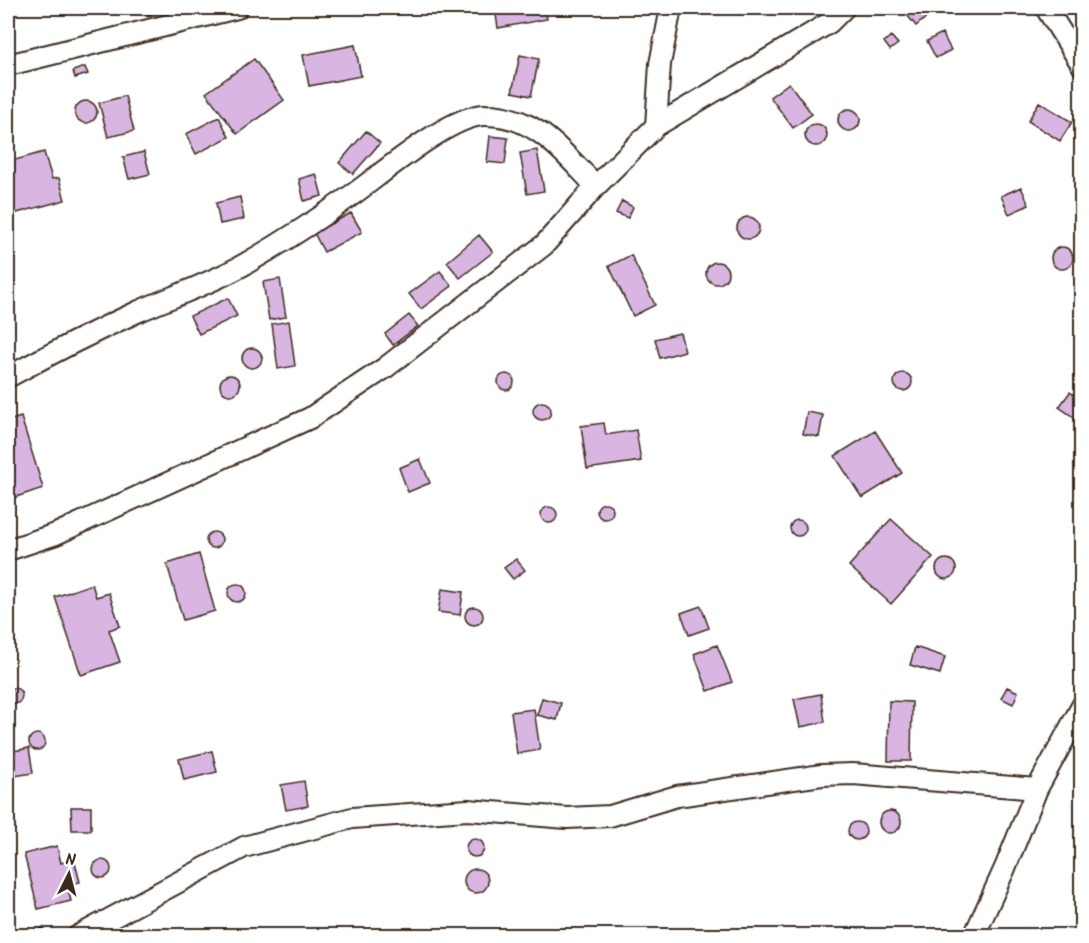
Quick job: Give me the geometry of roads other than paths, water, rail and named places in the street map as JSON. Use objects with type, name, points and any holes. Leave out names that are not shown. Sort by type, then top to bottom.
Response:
[{"type":"street","points":[[8,65],[237,8]]},
{"type":"street","points":[[656,126],[660,64],[671,8]]},
{"type":"street","points":[[8,550],[56,534],[310,418],[385,368],[544,245],[596,186],[656,126],[829,23],[844,8]]},
{"type":"street","points":[[1046,8],[1082,65]]},
{"type":"street","points":[[8,377],[91,333],[243,265],[304,229],[433,136],[464,120],[484,114],[507,116],[530,125],[551,140],[596,186]]},
{"type":"street","points":[[974,936],[1037,789],[1073,733],[1082,706]]},
{"type":"street","points":[[87,934],[244,847],[352,818],[468,810],[567,818],[610,816],[695,792],[853,774],[1037,789]]}]
